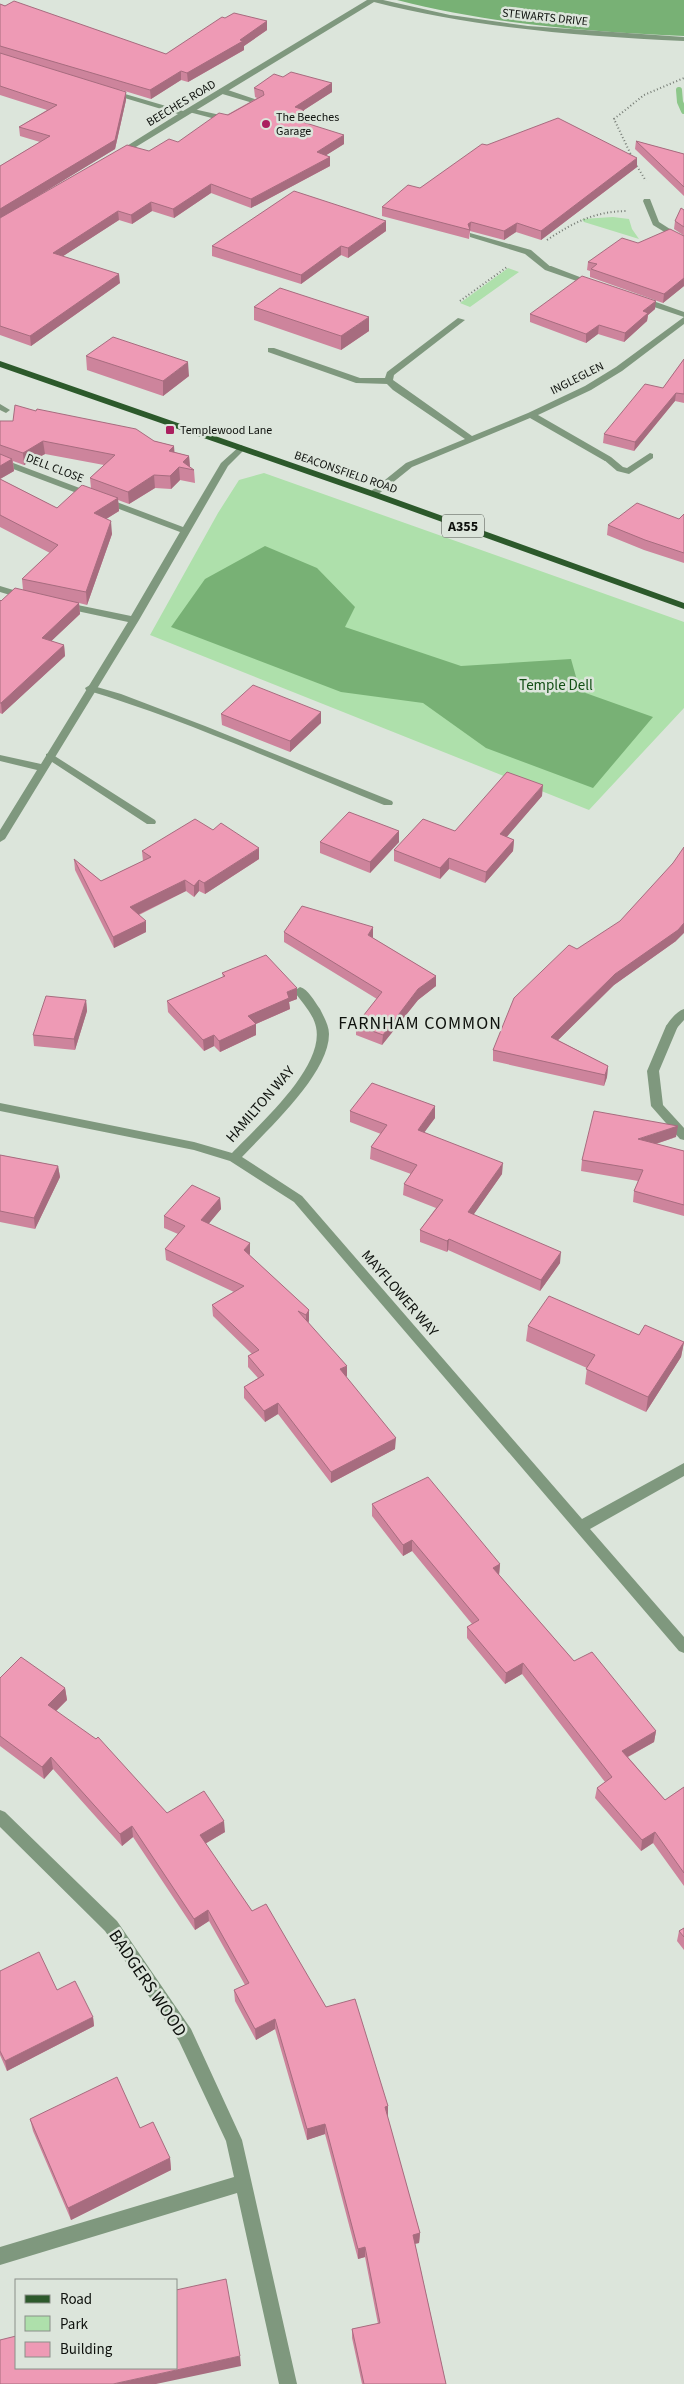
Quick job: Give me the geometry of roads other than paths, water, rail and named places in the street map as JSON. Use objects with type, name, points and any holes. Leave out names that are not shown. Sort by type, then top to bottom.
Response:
[{"type":"main road","name":"BEACONSFIELD ROAD","points":[[0,364],[373,494],[684,606]]},
{"type":"street","name":"STEWARTS DRIVE","points":[[374,0],[423,13],[543,29],[684,39]]},
{"type":"street","name":"BEECHES ROAD","points":[[110,159],[374,0]]},
{"type":"street","points":[[102,88],[189,112],[227,120],[235,116]]},
{"type":"street","points":[[222,91],[259,102],[243,111]]},
{"type":"street","points":[[647,201],[656,223],[684,242]]},
{"type":"street","points":[[473,235],[528,252],[548,268],[602,287]]},
{"type":"street","points":[[630,296],[684,315]]},
{"type":"street","points":[[388,380],[390,374],[460,320]]},
{"type":"street","name":"INGLEGLEN","points":[[373,494],[409,465],[588,388],[620,369],[684,320]]},
{"type":"street","points":[[271,350],[359,381],[388,380],[396,388],[471,439]]},
{"type":"street","points":[[531,414],[620,469],[629,471],[650,456]]},
{"type":"street","points":[[0,839],[90,688],[134,620],[224,465],[241,448]]},
{"type":"street","name":"DELL CLOSE","points":[[0,461],[185,531]]},
{"type":"street","points":[[0,589],[45,601],[134,620]]},
{"type":"street","points":[[90,688],[117,696],[193,725],[388,803]]},
{"type":"street","points":[[50,756],[151,822]]},
{"type":"street","points":[[0,758],[43,768]]},
{"type":"street","name":"HAMILTON WAY","points":[[234,1158],[305,1080],[320,1051],[323,1037],[321,1025],[314,1009],[300,990]]},
{"type":"street","points":[[684,1013],[672,1026],[653,1071],[657,1106],[684,1136]]},
{"type":"street","name":"MAYFLOWER WAY","points":[[0,1108],[194,1146],[234,1158],[298,1199],[684,1647]]},
{"type":"street","points":[[581,1527],[684,1469]]},
{"type":"street","name":"BADGERS WOOD","points":[[0,1817],[112,1926],[179,2028],[234,2140],[288,2384]]},
{"type":"street","points":[[0,2256],[244,2182]]},
{"type":"waterway","points":[[679,90],[680,102],[684,111]]},
{"type":"place","name":"The Beeches Garage","points":[[266,124]]},
{"type":"place","name":"Templewood Lane","points":[[170,430]]},
{"type":"district","name":"FARNHAM COMMON","points":[[420,1023]]},
{"type":"park label","name":"Temple Dell","points":[[556,685]]}]
